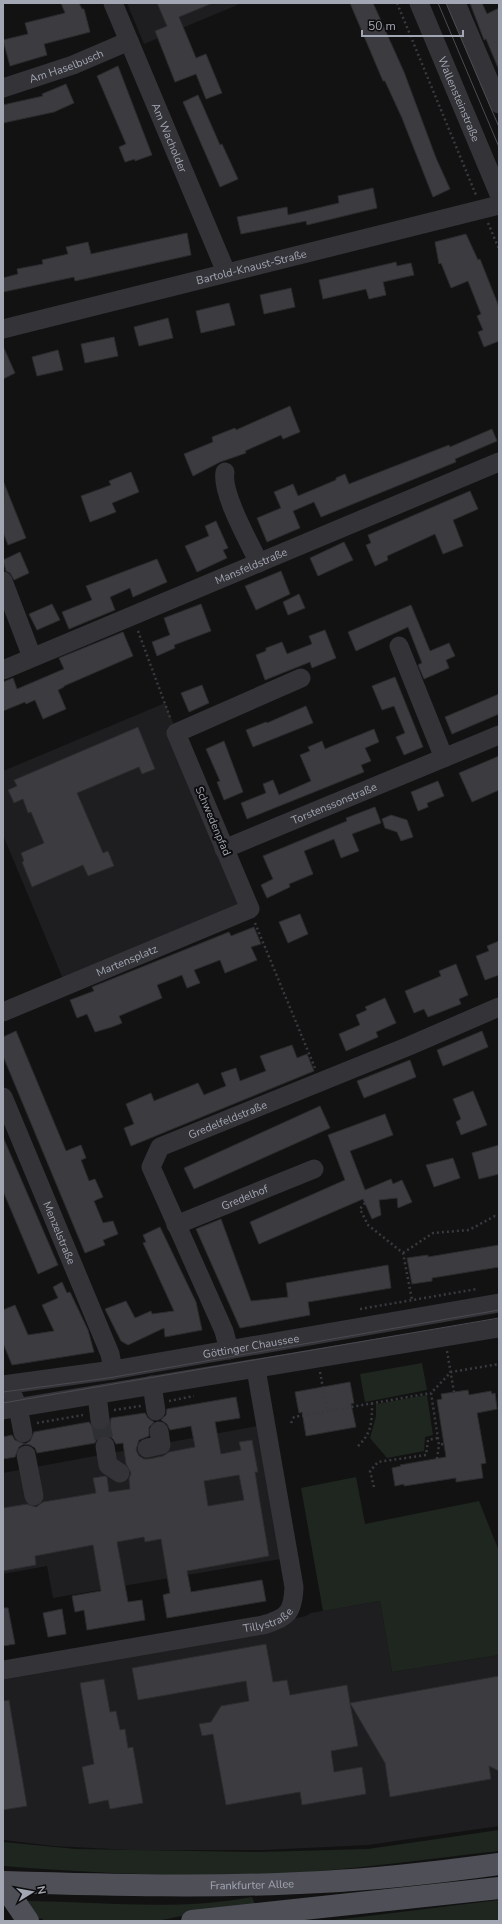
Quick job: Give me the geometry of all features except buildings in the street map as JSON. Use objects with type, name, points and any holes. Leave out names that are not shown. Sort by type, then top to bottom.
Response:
[{"type":"main road","name":"Frankfurter Allee","points":[[3,1882],[127,1886],[282,1884],[400,1876],[499,1864]]},
{"type":"main road","points":[[192,1921],[499,1888]]},
{"type":"main road","points":[[3,1891],[13,1899],[28,1921]]},
{"type":"street","name":"Am Wacholder","points":[[112,3],[226,272]]},
{"type":"street","name":"Wallensteinstraße","points":[[419,3],[499,194]]},
{"type":"street","points":[[456,3],[499,104]]},
{"type":"street","name":"Am Haselbusch","points":[[3,88],[73,65],[129,41]]},
{"type":"street","name":"Bartold-Knaust-Straße","points":[[3,329],[226,272],[491,207]]},
{"type":"street","name":"Mansfeldstraße","points":[[3,670],[499,462]]},
{"type":"street","points":[[225,472],[224,479],[227,493],[259,562]]},
{"type":"street","points":[[3,581],[32,657]]},
{"type":"street","points":[[398,646],[444,758]]},
{"type":"street","points":[[176,733],[301,678]]},
{"type":"street","name":"Schwedenpfad","points":[[176,733],[250,909]]},
{"type":"street","name":"Torstenssonstraße","points":[[224,849],[499,735]]},
{"type":"street","name":"Martensplatz","points":[[3,1012],[250,909]]},
{"type":"street","name":"Gredelfeldstraße","points":[[229,1350],[224,1331],[151,1167],[160,1147],[409,1046],[499,1007]]},
{"type":"street","name":"Menzelstraße","points":[[3,1097],[110,1354],[113,1370]]},
{"type":"street","name":"Gredelhof","points":[[176,1225],[314,1169]]},
{"type":"street","name":"Göttinger Chaussee","points":[[5,1381],[113,1370],[499,1303]]},
{"type":"street","name":"Göttinger Chaussee","points":[[10,1409],[499,1328]]},
{"type":"street","name":"Tillystraße","points":[[3,1670],[263,1625],[276,1621],[286,1614],[293,1603],[294,1587],[256,1369]]},
{"type":"street","points":[[5,1381],[10,1409],[23,1433]]},
{"type":"street","points":[[152,1385],[156,1411]]},
{"type":"street","points":[[96,1395],[100,1420]]},
{"type":"street","points":[[147,1448],[162,1445],[159,1431]]},
{"type":"street","points":[[105,1446],[108,1465],[120,1473]]},
{"type":"street","points":[[26,1455],[34,1496]]},
{"type":"path","points":[[397,3],[491,207],[494,238],[499,249]]},
{"type":"path","points":[[494,238],[499,236]]},
{"type":"path","points":[[132,616],[176,733]]},
{"type":"path","points":[[250,909],[320,1081]]},
{"type":"path","points":[[365,1203],[360,1209],[368,1225],[403,1253],[415,1318]]},
{"type":"path","points":[[403,1253],[433,1233],[469,1230],[495,1216],[499,1217]]},
{"type":"path","points":[[447,1348],[454,1392]]},
{"type":"path","points":[[291,1423],[294,1417],[431,1393],[451,1372],[499,1364]]},
{"type":"path","points":[[320,1370],[327,1411]]},
{"type":"path","points":[[431,1393],[439,1445],[437,1458]]},
{"type":"path","points":[[358,1446],[367,1437],[372,1418],[372,1403]]},
{"type":"path","points":[[374,1487],[370,1471],[378,1462],[426,1455],[428,1440],[438,1438]]},
{"type":"path","points":[[439,1445],[444,1444]]},
{"type":"shaded area","points":[[127,3],[242,3],[144,44]]},
{"type":"shaded area","points":[[165,703],[250,909],[66,986],[3,835],[3,771]]},
{"type":"shaded area","points":[[422,1363],[427,1390],[365,1402],[360,1374]]},
{"type":"shaded area","points":[[427,1395],[433,1435],[425,1437],[424,1451],[387,1458],[370,1438],[376,1416],[376,1404]]},
{"type":"shaded area","points":[[257,1426],[281,1559],[53,1598],[47,1566],[3,1574],[3,1473]]},
{"type":"shaded area","points":[[356,1477],[365,1524],[479,1501],[499,1551],[499,1655],[392,1672],[380,1601],[323,1611],[301,1488]]},
{"type":"shaded area","points":[[380,1601],[392,1672],[499,1655],[499,1826],[368,1845],[263,1850],[131,1850],[54,1846],[3,1840],[3,1677],[292,1619],[306,1616],[311,1613]]},
{"type":"shaded area","points":[[499,1830],[499,1851],[361,1867],[279,1874],[176,1875],[106,1873],[3,1866],[3,1842],[76,1849],[259,1852],[368,1849]]},
{"type":"shaded area","points":[[252,1897],[255,1904],[221,1908],[157,1921],[43,1921],[43,1919],[33,1917],[27,1901],[168,1905],[196,1904]]},
{"type":"shaded area","points":[[499,1900],[499,1921],[327,1921]]},
{"type":"tunnel","points":[[100,1420],[105,1446]]},
{"type":"tram line","points":[[438,3],[499,147]]},
{"type":"tram line","points":[[446,3],[499,127]]},
{"type":"tram line","points":[[3,1392],[108,1378],[499,1310]]},
{"type":"tram line","points":[[3,1403],[499,1318]]}]
